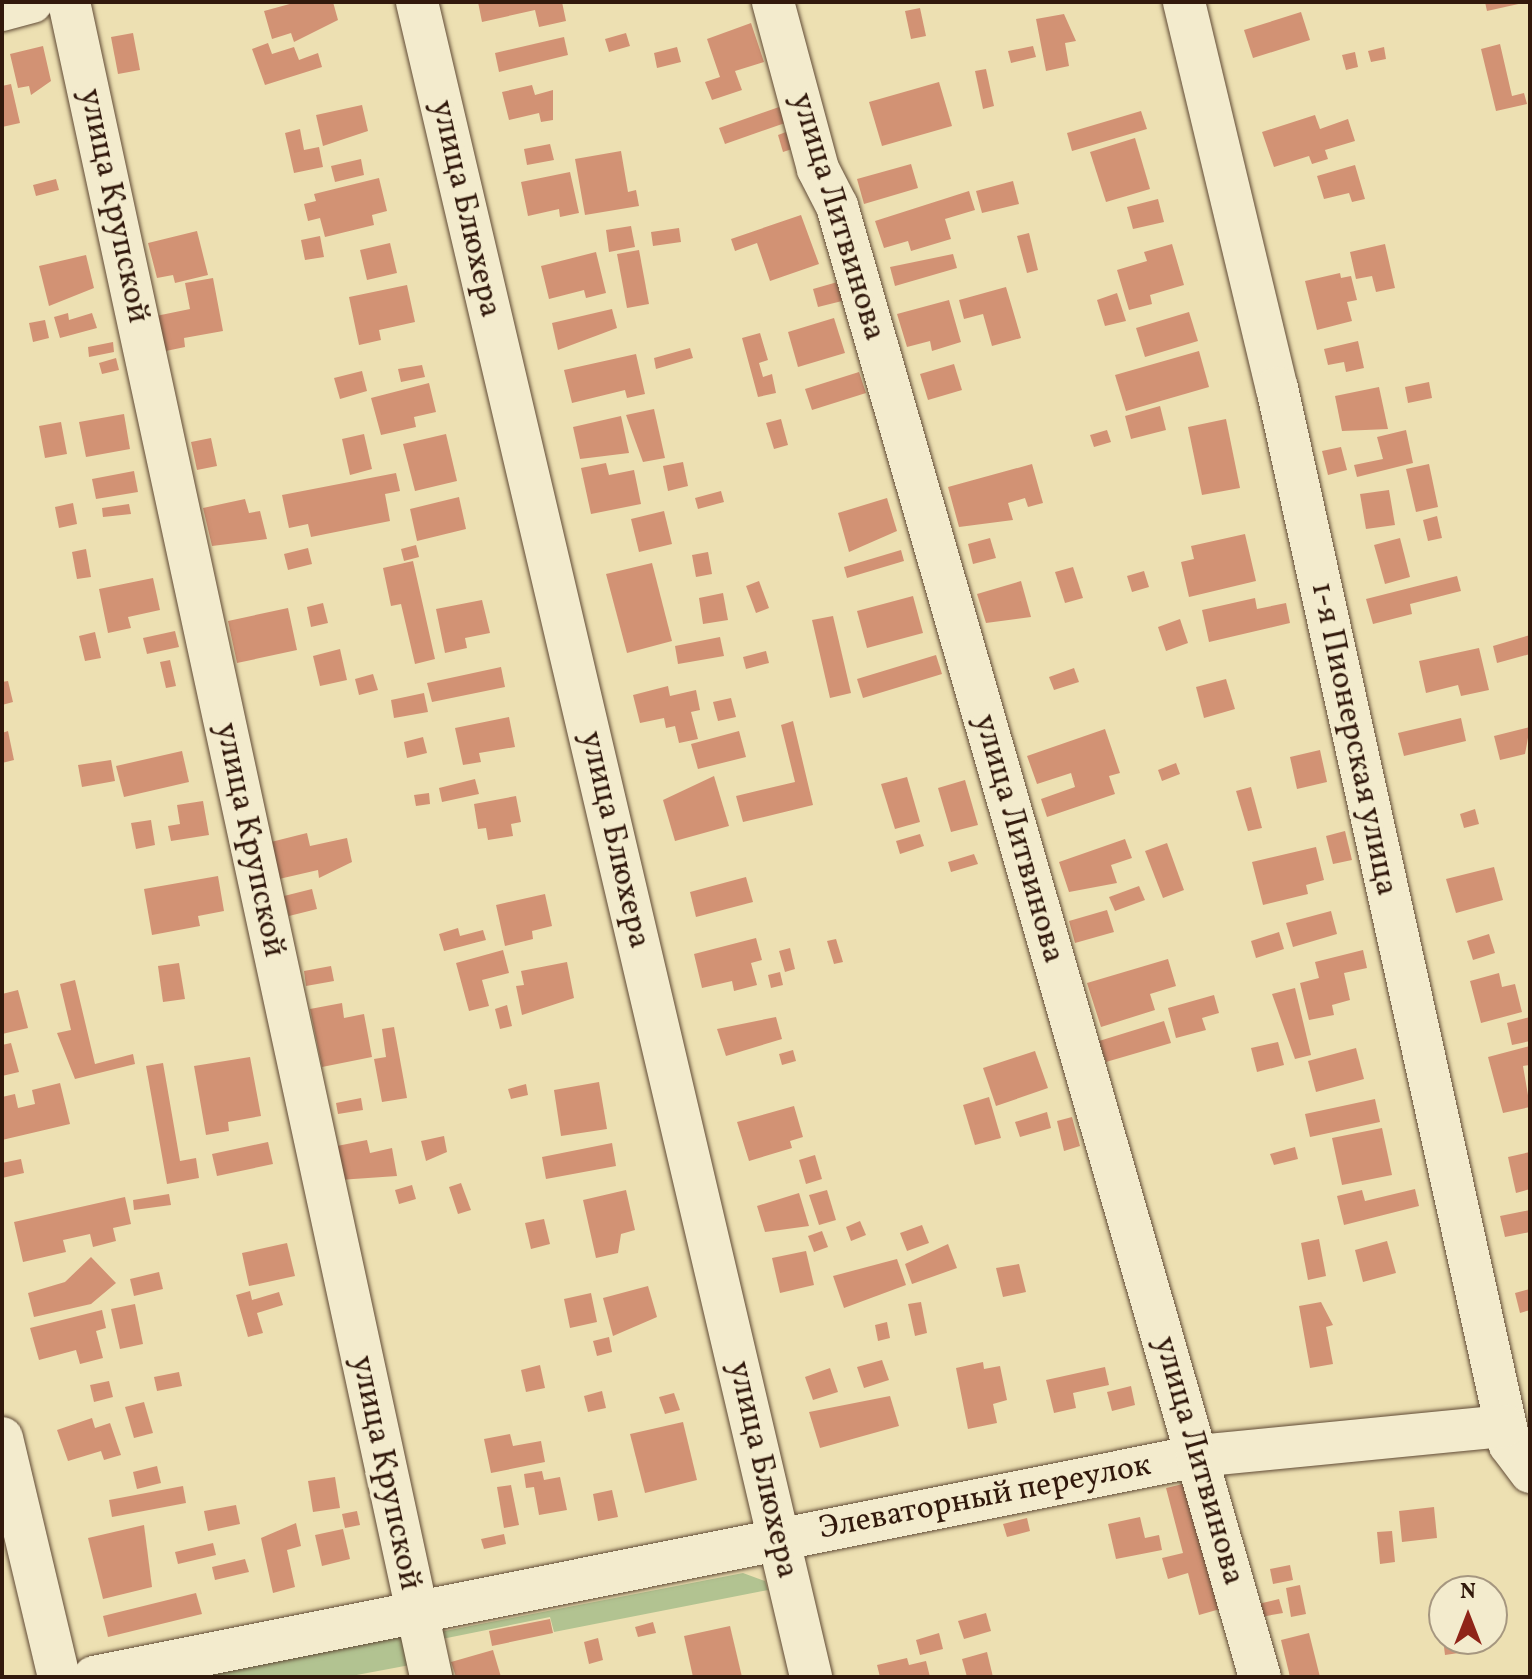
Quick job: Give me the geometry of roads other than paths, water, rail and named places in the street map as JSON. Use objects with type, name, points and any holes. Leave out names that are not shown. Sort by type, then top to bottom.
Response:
[{"type":"street","points":[[2,10],[32,2]]},
{"type":"street","name":"улица Крупской","points":[[69,2],[431,1677]]},
{"type":"street","name":"улица Блюхера","points":[[417,2],[811,1677]]},
{"type":"street","name":"улица Литвинова","points":[[773,2],[818,169],[837,206],[1260,1677]]},
{"type":"street","name":"1-я Пионерская улица","points":[[1184,2],[1277,388],[1505,1426],[1510,1445],[1530,1472]]},
{"type":"street","name":"Элеваторный переулок","points":[[94,1677],[416,1616],[778,1539],[1197,1456],[1505,1426]]},
{"type":"street","points":[[2,1438],[59,1677]]}]
